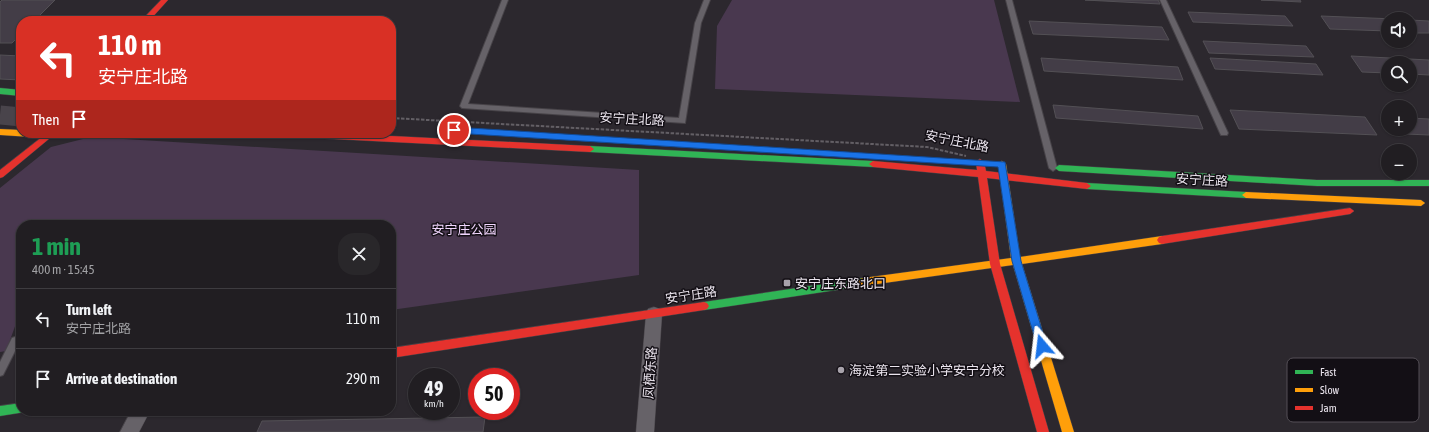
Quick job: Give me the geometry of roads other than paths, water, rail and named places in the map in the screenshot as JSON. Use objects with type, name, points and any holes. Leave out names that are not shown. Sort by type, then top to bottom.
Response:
[{"type":"main road","points":[[151,16],[165,0]]},
{"type":"main road","points":[[0,91],[16,93]]},
{"type":"main road","points":[[0,132],[16,133]]},
{"type":"main road","points":[[18,143],[24,138]]},
{"type":"main road","points":[[0,175],[46,138]]},
{"type":"main road","points":[[374,138],[822,161],[981,174]]},
{"type":"main road","name":"安宁庄北路","points":[[756,148],[915,158]]},
{"type":"main road","points":[[1043,432],[995,264],[981,174],[988,162],[1004,176],[1016,261],[1068,432]]},
{"type":"main road","name":"安宁庄路","points":[[1050,167],[1318,183],[1429,183]]},
{"type":"main road","name":"安宁庄路","points":[[981,174],[1108,188],[1425,203]]},
{"type":"main road","name":"安宁庄路","points":[[396,352],[1261,226],[1332,213],[1425,203]]},
{"type":"main road","points":[[0,411],[16,409]]},
{"type":"street","name":"凤栖东路","points":[[646,432],[654,314]]},
{"type":"street","points":[[129,432],[138,416]]},
{"type":"lane","points":[[505,0],[464,106],[682,121],[698,24],[707,0]]},
{"type":"lane","points":[[1009,0],[1050,167]]},
{"type":"lane","points":[[1163,0],[1224,133]]},
{"type":"lane","points":[[0,372],[14,341]]},
{"type":"tunnel","points":[[0,115],[16,117]]},
{"type":"place","name":"安宁庄东路北口","points":[[787,283]]},
{"type":"place","name":"海淀第二实验小学安宁分校","points":[[841,370]]},
{"type":"park label","name":"安宁庄公园","points":[[464,229]]}]
